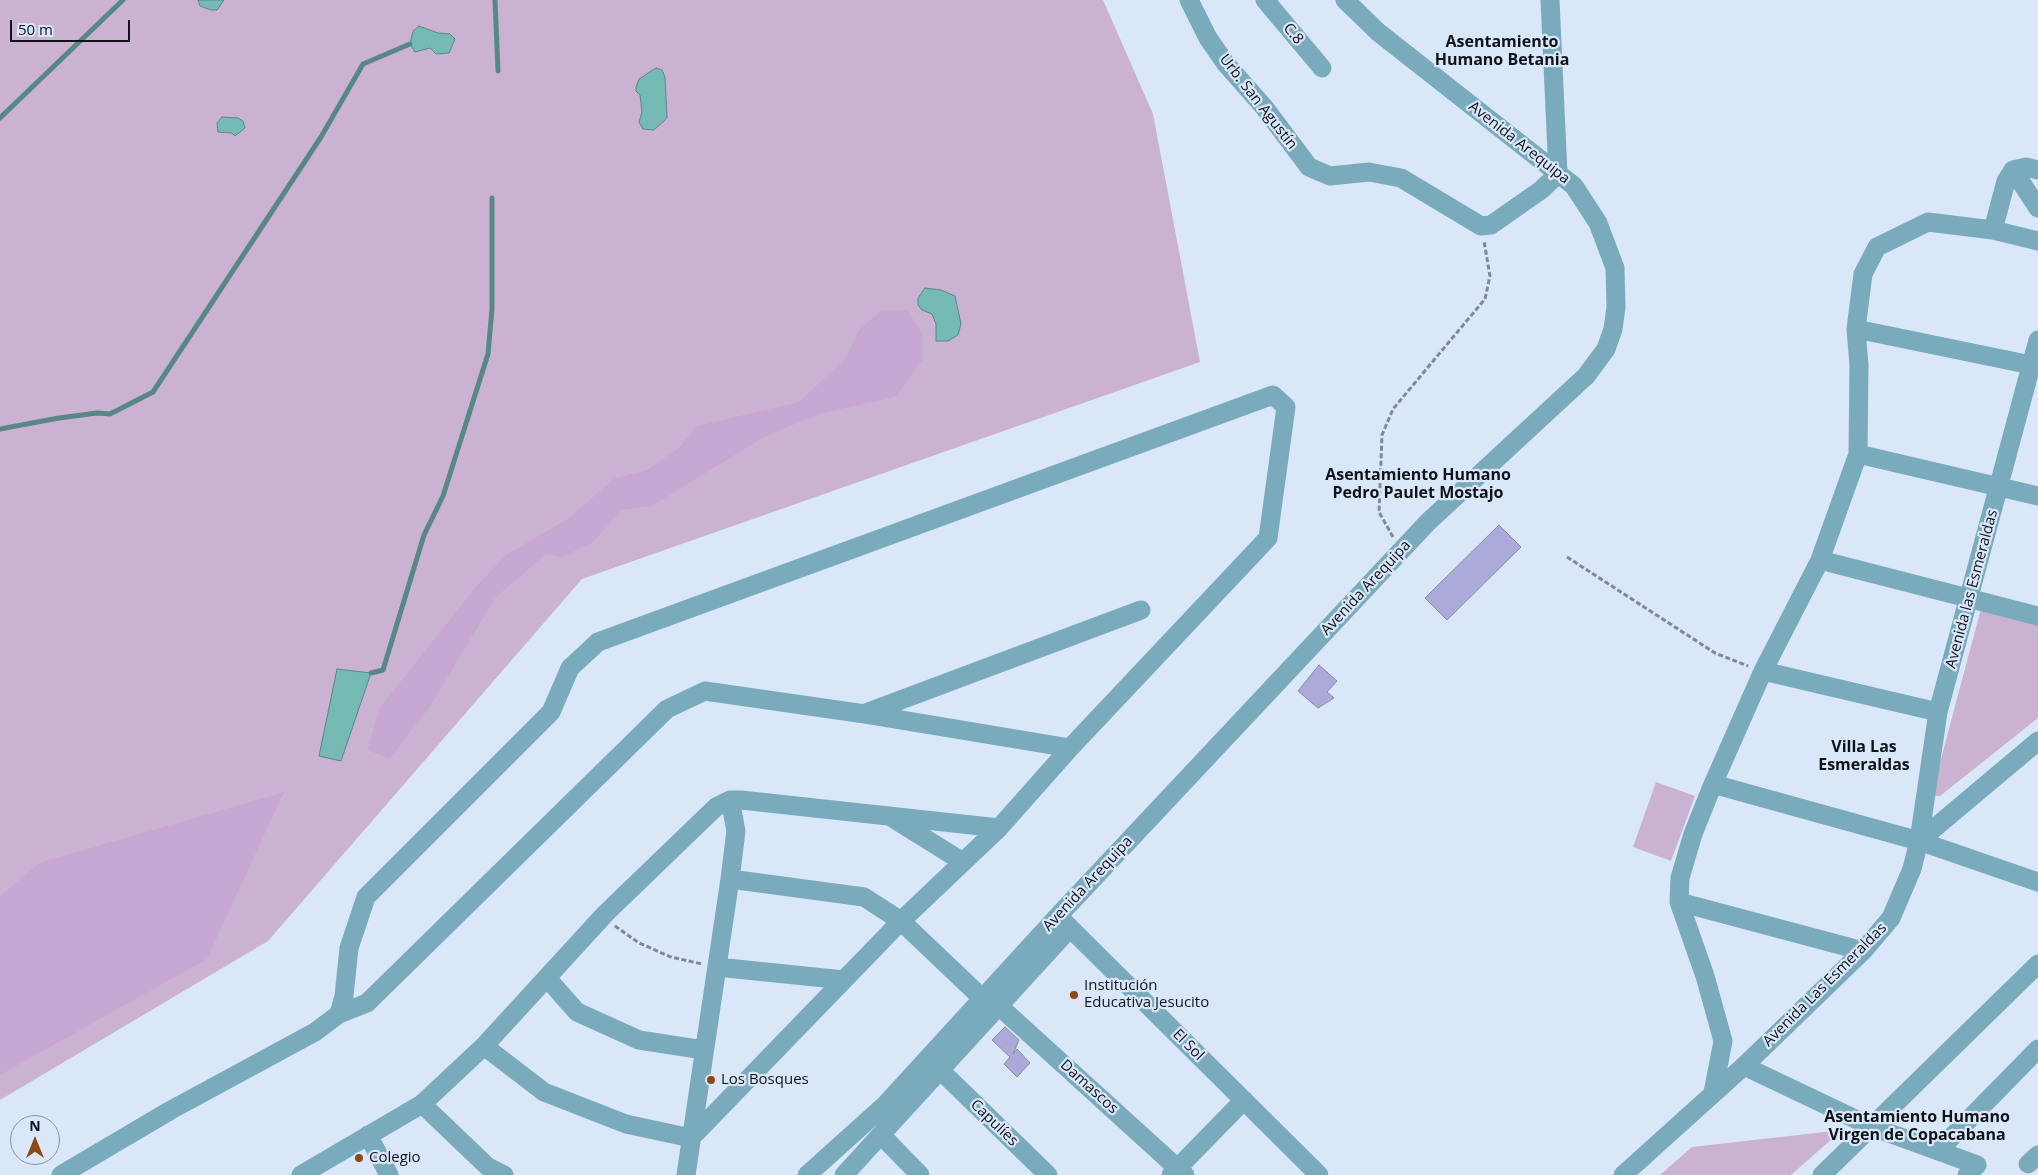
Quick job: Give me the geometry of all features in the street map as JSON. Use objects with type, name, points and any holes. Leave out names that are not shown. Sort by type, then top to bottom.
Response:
[{"type":"street","name":"Urb. San Agustín","points":[[1190,0],[1208,38],[1226,64],[1264,107],[1309,168],[1330,176],[1380,172],[1401,178],[1480,226]]},
{"type":"street","name":"C.8","points":[[1264,0],[1322,68]]},
{"type":"street","name":"Avenida Arequipa","points":[[807,1175],[886,1104],[991,1002],[1428,522],[1586,376],[1606,349],[1613,329],[1616,307],[1616,268],[1598,223],[1574,186],[1378,32],[1345,0]]},
{"type":"street","points":[[1480,226],[1490,225],[1541,190],[1558,174],[1550,0]]},
{"type":"street","points":[[1993,230],[2006,180],[2013,170],[2026,167],[2038,170]]},
{"type":"street","points":[[2013,170],[2038,208]]},
{"type":"street","points":[[1623,1175],[1713,1093],[1723,1041],[1705,976],[1679,902],[1680,878],[1693,834],[1713,784],[1763,671],[1820,560],[1858,454],[1859,365],[1856,329],[1863,274],[1877,247],[1928,222],[1993,230],[2038,241]]},
{"type":"street","points":[[1856,329],[2031,365]]},
{"type":"street","name":"Avenida las Esmeraldas","points":[[1919,841],[1938,712],[2038,340]]},
{"type":"street","points":[[340,1014],[344,996],[349,948],[366,896],[551,712],[570,668],[598,642],[1272,395],[1286,407],[1268,538],[1070,748],[999,828],[901,921],[691,1138]]},
{"type":"street","points":[[1858,454],[2038,496]]},
{"type":"street","points":[[1820,560],[2038,616]]},
{"type":"street","points":[[865,714],[1142,610]]},
{"type":"street","points":[[1763,671],[1938,712]]},
{"type":"street","points":[[60,1175],[171,1110],[315,1032],[340,1014],[367,1002],[667,709],[705,691],[865,714],[1070,748]]},
{"type":"street","points":[[1919,841],[2038,741]]},
{"type":"street","points":[[1713,784],[1919,841],[2038,882]]},
{"type":"street","points":[[301,1175],[422,1104],[484,1046],[606,913],[716,807],[730,800],[999,828]]},
{"type":"street","points":[[686,1175],[736,831],[730,800]]},
{"type":"street","points":[[888,816],[963,862]]},
{"type":"street","name":"Avenida Las Esmeraldas","points":[[1713,1093],[1744,1066],[1863,951],[1891,918],[1912,869],[1919,841]]},
{"type":"street","name":"Damascos","points":[[730,879],[864,897],[901,921],[1178,1173]]},
{"type":"street","points":[[1679,902],[1863,951]]},
{"type":"street","name":"El Sol","points":[[1064,922],[1318,1175]]},
{"type":"street","points":[[1822,1175],[1870,1126],[2038,964]]},
{"type":"street","points":[[717,967],[844,980]]},
{"type":"street","points":[[547,978],[577,1012],[639,1040],[704,1050]]},
{"type":"street","points":[[844,1175],[940,1070],[991,1002]]},
{"type":"street","points":[[484,1046],[544,1092],[626,1124],[691,1138]]},
{"type":"street","points":[[1938,1151],[2038,1049]]},
{"type":"street","points":[[1744,1066],[1870,1126],[1977,1165],[1967,1175]]},
{"type":"street","name":"Capulíes","points":[[940,1070],[1048,1175]]},
{"type":"street","points":[[1178,1173],[1244,1100]]},
{"type":"street","points":[[422,1104],[488,1167],[504,1175]]},
{"type":"street","points":[[881,1135],[920,1175]]},
{"type":"street","points":[[368,1136],[389,1175]]},
{"type":"path","points":[[1401,551],[1379,512],[1382,435],[1393,409],[1485,299],[1490,276],[1480,226]]},
{"type":"path","points":[[1567,557],[1715,653],[1763,671]]},
{"type":"path","points":[[606,913],[618,930],[639,943],[671,957],[717,967]]},
{"type":"shaded area","points":[[0,0],[1103,0],[1153,114],[1200,362],[582,579],[268,941],[0,1100]]},
{"type":"shaded area","points":[[198,0],[224,0],[217,10],[211,10],[200,6]]},
{"type":"shaded area","points":[[419,26],[438,33],[450,34],[455,39],[449,53],[436,54],[430,48],[415,52],[410,44],[413,31]]},
{"type":"shaded area","points":[[656,68],[662,70],[665,77],[667,118],[654,130],[643,129],[639,122],[642,112],[640,95],[636,91],[636,87],[639,79]]},
{"type":"shaded area","points":[[222,117],[238,118],[243,121],[245,128],[235,136],[232,133],[218,132],[217,123]]},
{"type":"shaded area","points":[[925,288],[941,290],[955,296],[961,324],[958,335],[948,341],[936,341],[936,324],[932,314],[922,310],[918,305],[918,298]]},
{"type":"shaded area","points":[[882,310],[908,311],[922,333],[923,359],[895,397],[819,414],[764,437],[652,506],[622,510],[592,543],[562,557],[546,554],[496,597],[429,708],[389,759],[368,750],[378,710],[475,588],[506,555],[569,518],[615,478],[647,470],[680,447],[697,426],[799,402],[845,359],[859,330]]},
{"type":"shaded area","points":[[1982,605],[2038,620],[2038,718],[1940,796],[1931,796]]},
{"type":"shaded area","points":[[337,669],[371,673],[341,761],[319,756]]},
{"type":"shaded area","points":[[1656,782],[1695,796],[1671,861],[1633,847]]},
{"type":"shaded area","points":[[284,792],[207,959],[0,1075],[0,896],[39,863]]},
{"type":"shaded area","points":[[1842,1130],[1791,1175],[1660,1175],[1692,1147]]},
{"type":"building","points":[[1499,525],[1521,547],[1447,620],[1425,598]]},
{"type":"building","points":[[1319,665],[1337,681],[1327,692],[1334,698],[1318,708],[1298,691]]},
{"type":"building","points":[[1005,1027],[1019,1040],[1013,1054],[1017,1049],[1030,1063],[1017,1077],[1004,1064],[1010,1057],[992,1040]]},
{"type":"waterway","points":[[0,118],[123,0]]},
{"type":"waterway","points":[[495,0],[498,71]]},
{"type":"waterway","points":[[0,429],[59,418],[97,413],[110,414],[153,392],[321,137],[363,64],[410,44]]},
{"type":"waterway","points":[[371,673],[383,670],[424,535],[443,496],[488,354],[492,309],[492,198]]},
{"type":"place","name":"Institución Educativa Jesucito","points":[[1074,995]]},
{"type":"place","name":"Los Bosques","points":[[711,1080]]},
{"type":"place","name":"Colegio","points":[[359,1158]]},
{"type":"district","name":"Asentamiento Humano Betania","points":[[1502,51]]},
{"type":"district","name":"Asentamiento Humano Pedro Paulet Mostajo","points":[[1418,484]]},
{"type":"district","name":"Villa Las Esmeraldas","points":[[1864,756]]},
{"type":"district","name":"Asentamiento Humano Virgen de Copacabana","points":[[1917,1126]]}]
